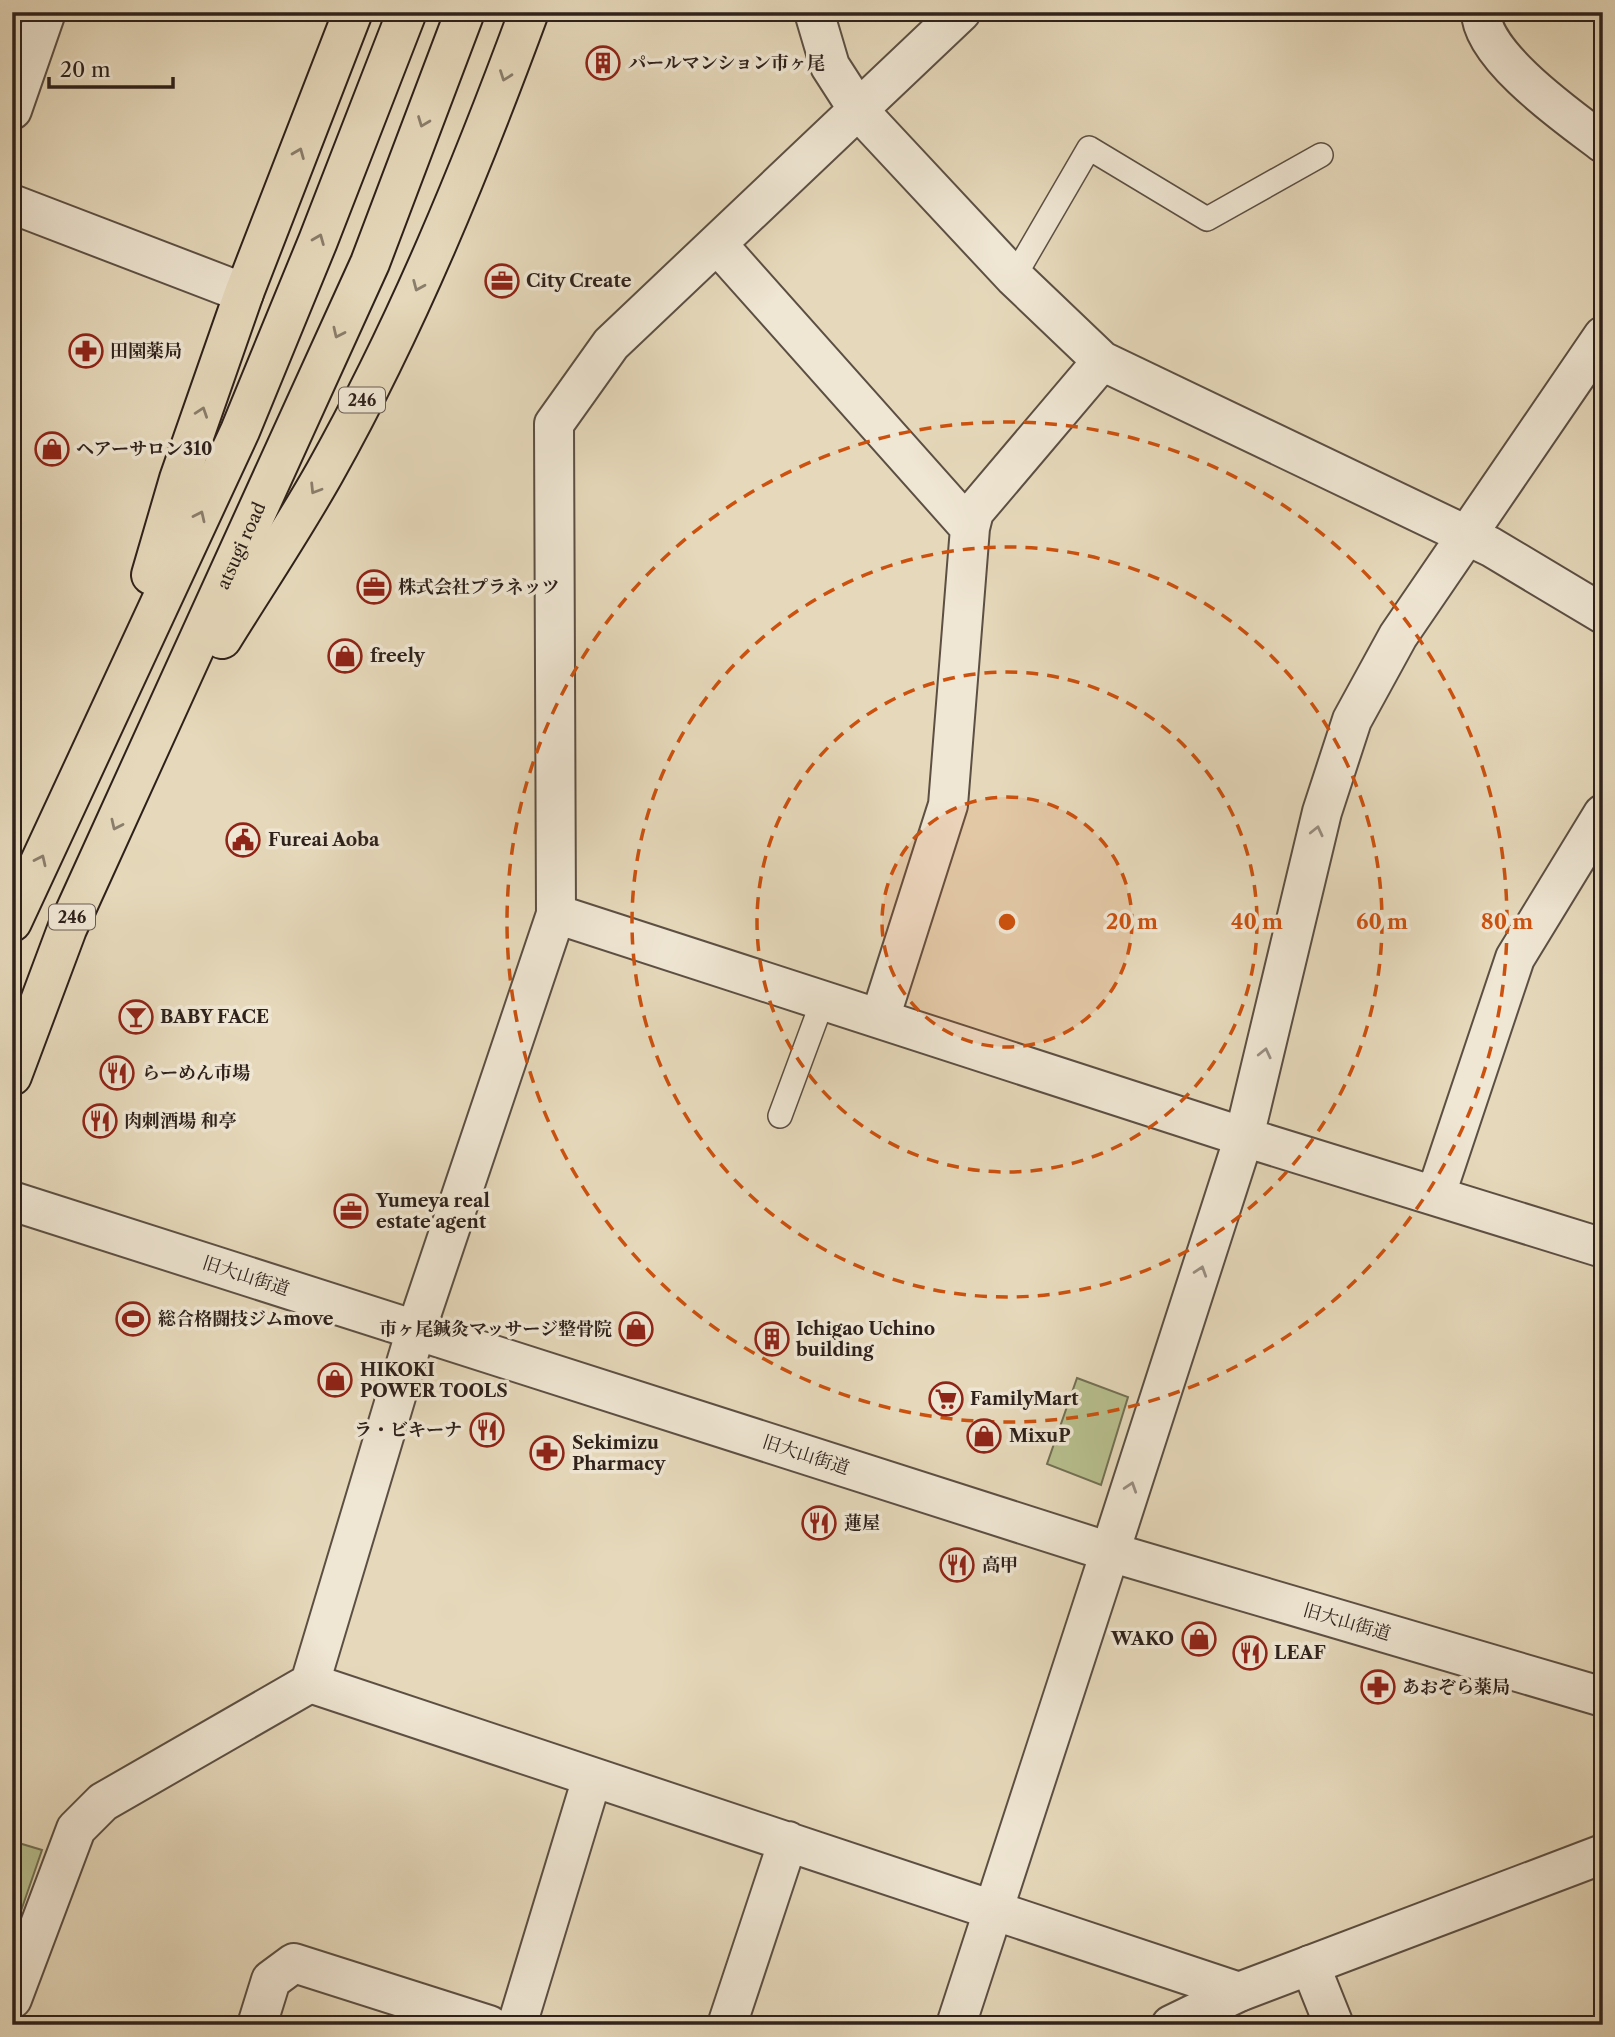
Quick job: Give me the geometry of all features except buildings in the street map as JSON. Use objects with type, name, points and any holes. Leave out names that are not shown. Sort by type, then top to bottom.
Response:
[{"type":"highway","points":[[119,688],[179,479],[244,293],[353,12]]},
{"type":"highway","points":[[12,922],[240,431],[318,242],[407,12]]},
{"type":"highway","name":"atsugi road","points":[[12,1076],[67,929],[145,763],[370,263],[465,12]]},
{"type":"highway","name":"246","points":[[145,763],[325,472],[409,307],[488,124],[529,12]]},
{"type":"street","points":[[12,110],[46,12]]},
{"type":"street","points":[[814,12],[830,65],[859,111],[1014,277],[1102,361],[1490,547],[1603,614]]},
{"type":"street","points":[[12,1999],[76,1829],[103,1802],[310,1683],[416,1330],[556,914],[553,795],[554,424],[611,344],[961,12]]},
{"type":"street","points":[[1478,15],[1494,45],[1512,67],[1545,99],[1603,143]]},
{"type":"street","points":[[12,204],[244,293]]},
{"type":"street","points":[[717,244],[970,528]]},
{"type":"street","points":[[956,2025],[1244,1137],[1322,812],[1352,720],[1398,636],[1603,336]]},
{"type":"street","points":[[880,1018],[948,805],[970,528],[974,512],[1102,361]]},
{"type":"street","points":[[1436,1194],[1515,958],[1603,814]]},
{"type":"street","points":[[556,914],[1244,1137],[1436,1194],[1603,1248]]},
{"type":"street","name":"旧大山街道","points":[[12,1201],[1110,1552],[1603,1698]]},
{"type":"street","points":[[310,1683],[1239,1992]]},
{"type":"street","points":[[517,2025],[592,1778]]},
{"type":"street","points":[[727,2025],[788,1841]]},
{"type":"street","points":[[1171,2025],[1239,1992],[1603,1854]]},
{"type":"street","points":[[257,2025],[271,1980],[294,1963],[489,2025]]},
{"type":"street","points":[[1310,1965],[1334,2025]]},
{"type":"lane","points":[[1014,277],[1089,148],[1207,219],[1321,155]]},
{"type":"lane","points":[[780,1116],[823,1000]]},
{"type":"green space","points":[[1077,1378],[1128,1397],[1101,1485],[1047,1464]]},
{"type":"green space","points":[[12,1841],[42,1850],[12,1937]]},
{"type":"place","name":"パールマンション市ヶ尾","points":[[603,63]]},
{"type":"place","name":"City Create","points":[[502,281]]},
{"type":"place","name":"田園薬局","points":[[86,351]]},
{"type":"place","name":"ヘアーサロン310","points":[[52,449]]},
{"type":"place","name":"株式会社プラネッツ","points":[[374,587]]},
{"type":"place","name":"freely","points":[[345,656]]},
{"type":"place","name":"Fureai Aoba","points":[[243,840]]},
{"type":"place","name":"BABY FACE","points":[[136,1017]]},
{"type":"place","name":"らーめん市場","points":[[117,1073]]},
{"type":"place","name":"肉刺酒場 和亭","points":[[100,1121]]},
{"type":"place","name":"Yumeya real estate agent","points":[[351,1211]]},
{"type":"place","name":"総合格闘技ジムmove","points":[[133,1319]]},
{"type":"place","name":"市ヶ尾鍼灸マッサージ整骨院","points":[[636,1329]]},
{"type":"place","name":"Ichigao Uchino building","points":[[772,1339]]},
{"type":"place","name":"HIKOKI POWER TOOLS","points":[[335,1380]]},
{"type":"place","name":"FamilyMart","points":[[946,1399]]},
{"type":"place","name":"ラ・ビキーナ","points":[[487,1430]]},
{"type":"place","name":"MixuP","points":[[984,1436]]},
{"type":"place","name":"Sekimizu Pharmacy","points":[[547,1453]]},
{"type":"place","name":"蓮屋","points":[[819,1523]]},
{"type":"place","name":"高甲","points":[[957,1565]]},
{"type":"place","name":"WAKO","points":[[1199,1639]]},
{"type":"place","name":"LEAF","points":[[1250,1653]]},
{"type":"place","name":"あおぞら薬局","points":[[1378,1687]]}]
